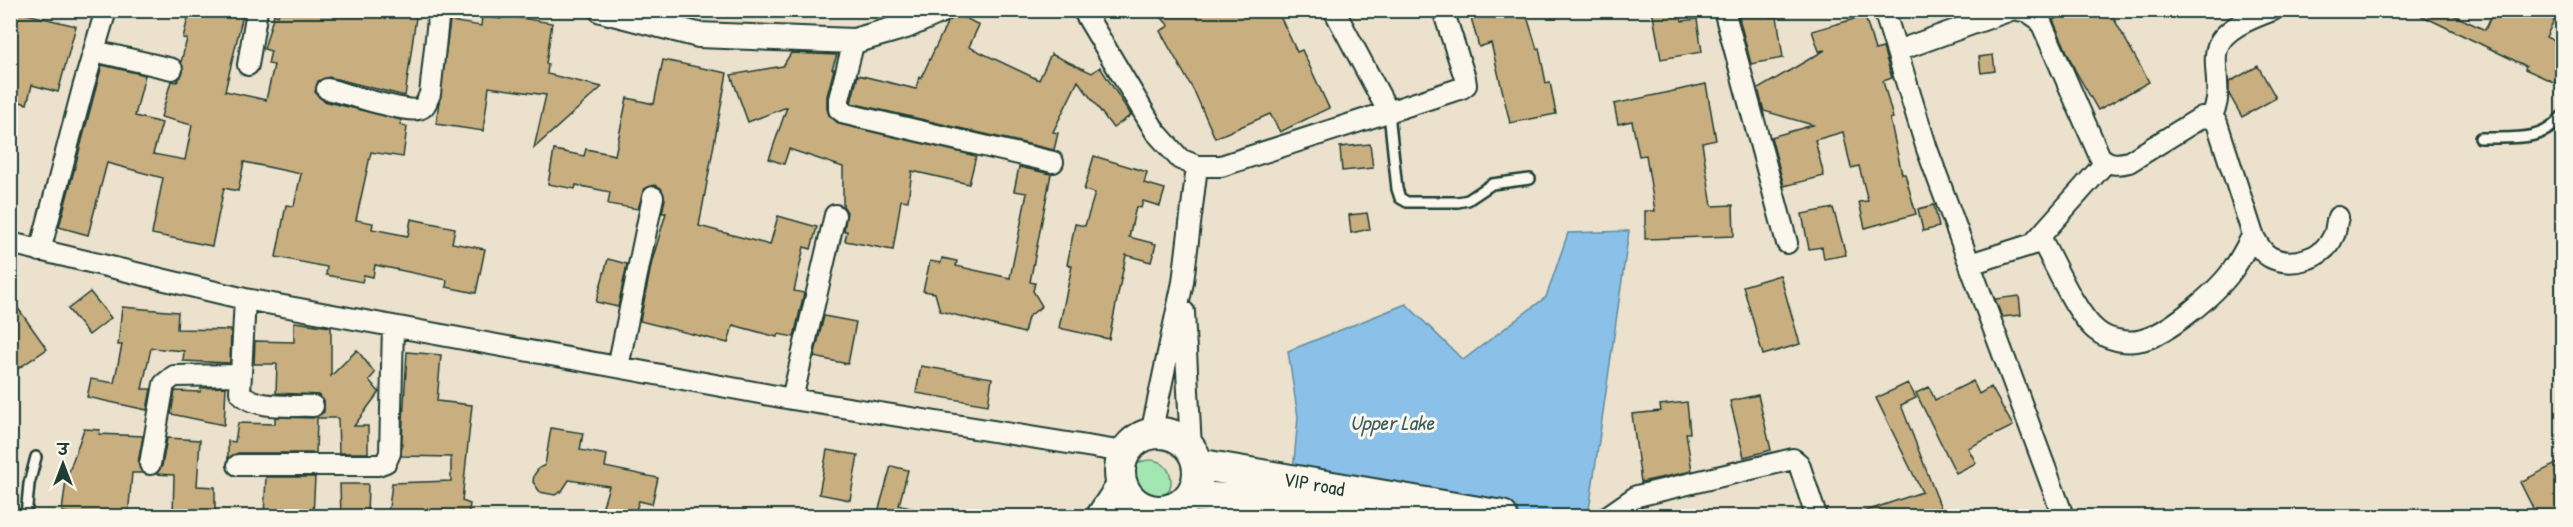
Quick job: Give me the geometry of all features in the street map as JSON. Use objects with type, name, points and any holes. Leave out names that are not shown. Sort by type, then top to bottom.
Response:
[{"type":"main road","name":"VIP road","points":[[1151,434],[1162,433],[1178,438],[1194,456],[1259,489],[1352,516]]},
{"type":"main road","points":[[1151,434],[1140,437],[1124,452],[1119,469],[1122,486],[1134,503],[1151,514],[1173,508],[1190,496],[1197,481],[1194,456]]},
{"type":"main road","points":[[1102,516],[1122,486]]},
{"type":"main road","name":"VIP road","points":[[1190,496],[1259,489],[1502,516]]},
{"type":"street","points":[[40,251],[106,10]]},
{"type":"street","points":[[248,65],[257,10]]},
{"type":"street","points":[[327,89],[402,108],[417,110],[424,106],[430,94],[439,10]]},
{"type":"street","points":[[602,10],[698,35],[854,41],[906,26],[942,10]]},
{"type":"street","points":[[1083,10],[1155,131],[1180,159],[1197,166],[1221,166],[1462,88],[1466,85],[1443,10]]},
{"type":"street","points":[[1334,10],[1389,113]]},
{"type":"street","points":[[1724,10],[1787,243]]},
{"type":"street","points":[[1884,10],[1927,148],[2063,516]]},
{"type":"street","points":[[1897,51],[2011,10]]},
{"type":"street","points":[[2018,10],[2028,12],[2040,21],[2100,157],[2106,162],[2117,165],[2129,162],[2202,117],[2210,118],[2217,123],[2253,235],[2268,256],[2288,263],[2305,260],[2321,252],[2333,237],[2338,217]]},
{"type":"street","points":[[2210,118],[2217,108],[2218,100],[2216,51],[2219,42],[2230,32],[2257,16],[2273,10]]},
{"type":"street","points":[[854,41],[839,99],[839,109],[846,114],[1053,162]]},
{"type":"street","points":[[94,51],[172,69]]},
{"type":"street","points":[[1970,264],[2021,250],[2040,237],[2063,208],[2106,162]]},
{"type":"street","points":[[1151,434],[1183,282],[1197,166]]},
{"type":"street","points":[[618,367],[653,197]]},
{"type":"street","points":[[792,399],[835,215]]},
{"type":"street","points":[[2040,237],[2084,318],[2097,332],[2110,338],[2142,340],[2168,327],[2211,295],[2233,270],[2253,235]]},
{"type":"street","points":[[10,243],[245,299],[792,399],[1124,452]]},
{"type":"street","points":[[1183,282],[1194,456]]},
{"type":"street","points":[[245,299],[240,392],[246,400],[255,403],[313,406]]},
{"type":"street","points":[[238,465],[378,465],[387,462],[390,453],[393,326]]},
{"type":"street","points":[[150,464],[164,384],[168,378],[240,375]]},
{"type":"street","points":[[1608,516],[1636,496],[1793,459],[1799,464],[1816,516]]},
{"type":"lane","points":[[1389,113],[1396,189],[1400,198],[1407,202],[1458,202],[1468,200],[1492,184],[1530,179]]},
{"type":"lane","points":[[2480,138],[2523,137],[2548,132],[2562,116]]},
{"type":"lane","points":[[26,516],[29,484],[36,457]]},
{"type":"green space","points":[[1150,460],[1165,466],[1171,481],[1165,496],[1150,502],[1135,496],[1129,481],[1135,466]]},
{"type":"water","name":"Upper Lake","points":[[1629,231],[1589,510],[1585,516],[1274,516],[1291,495],[1298,417],[1288,351],[1406,304],[1463,360],[1546,297],[1568,233]]},
{"type":"building","points":[[10,10],[76,26],[58,92],[32,85],[27,104],[10,99]]},
{"type":"building","points":[[190,10],[244,10],[225,91],[266,100],[274,65],[268,64],[271,51],[264,49],[274,14],[278,16],[280,10],[330,10],[346,15],[346,10],[417,10],[405,96],[329,77],[318,81],[315,92],[324,101],[401,120],[400,125],[407,127],[403,157],[371,152],[356,220],[373,223],[372,229],[408,236],[411,219],[455,228],[452,243],[485,249],[476,293],[446,287],[447,280],[375,265],[373,277],[364,275],[362,282],[326,275],[327,267],[276,257],[286,205],[294,206],[301,174],[244,162],[238,191],[224,188],[212,246],[152,234],[163,178],[107,163],[88,235],[59,227],[102,65],[145,75],[135,116],[162,123],[153,154],[185,160],[192,125],[161,117],[171,81],[177,82],[183,72],[181,62],[187,39],[183,38]]},
{"type":"building","points":[[1155,10],[1277,10],[1297,52],[1302,50],[1329,108],[1280,132],[1270,114],[1215,138],[1195,93],[1160,31],[1169,26]]},
{"type":"building","points":[[1469,10],[1525,10],[1537,49],[1539,48],[1546,83],[1550,82],[1556,114],[1510,123],[1491,43],[1479,47]]},
{"type":"building","points":[[1652,10],[1679,10],[1682,21],[1697,19],[1702,52],[1661,59]]},
{"type":"building","points":[[1737,10],[1769,10],[1770,17],[1777,16],[1783,58],[1751,64]]},
{"type":"building","points":[[2071,10],[2109,10],[2149,82],[2098,110],[2075,70],[2053,20]]},
{"type":"building","points":[[2410,10],[2443,10],[2485,30],[2494,10],[2559,10],[2546,37],[2562,45],[2562,86],[2525,69],[2526,66]]},
{"type":"building","points":[[956,13],[979,25],[969,47],[1039,80],[1051,54],[1092,73],[1100,67],[1131,115],[1113,128],[1078,81],[1053,132],[1058,133],[1054,150],[851,103],[858,75],[916,89],[919,77],[921,78],[947,23]]},
{"type":"building","points":[[502,15],[552,23],[546,64],[548,64],[547,74],[602,87],[534,148],[546,95],[489,87],[483,131],[436,124],[450,21],[481,26],[482,16],[501,19]]},
{"type":"building","points":[[1865,16],[1875,50],[1883,48],[1892,78],[1883,81],[1893,118],[1890,119],[1902,174],[1905,174],[1916,214],[1865,228],[1859,202],[1868,201],[1859,166],[1851,168],[1843,132],[1815,140],[1824,176],[1784,186],[1771,137],[1813,125],[1764,111],[1758,89],[1825,50],[1819,51],[1812,31]]},
{"type":"building","points":[[791,53],[837,55],[827,96],[827,109],[829,115],[839,124],[976,156],[969,184],[912,171],[908,201],[901,200],[893,250],[845,241],[847,212],[843,206],[843,167],[789,149],[784,164],[769,159],[787,107],[748,122],[731,75],[783,66]]},
{"type":"building","points":[[1993,55],[1995,71],[1981,73],[1979,57]]},
{"type":"building","points":[[663,60],[727,73],[699,226],[770,245],[778,216],[817,227],[811,249],[804,247],[794,291],[804,293],[794,337],[778,334],[777,337],[733,325],[728,343],[640,321],[652,261],[666,213],[662,213],[665,199],[661,188],[655,185],[644,189],[638,209],[608,204],[610,192],[576,185],[575,189],[548,184],[554,150],[584,156],[586,149],[615,155],[627,98],[654,104]]},
{"type":"building","points":[[2258,66],[2276,98],[2242,117],[2229,94],[2229,82]]},
{"type":"building","points":[[1706,84],[1716,140],[1702,143],[1712,206],[1733,205],[1734,236],[1645,239],[1645,211],[1655,211],[1646,155],[1639,156],[1632,121],[1618,124],[1614,104]]},
{"type":"building","points":[[1370,144],[1373,168],[1342,171],[1340,147]]},
{"type":"building","points":[[1094,156],[1147,172],[1144,183],[1165,189],[1160,206],[1143,201],[1141,208],[1136,207],[1129,237],[1156,244],[1151,262],[1126,255],[1109,339],[1059,328],[1072,266],[1067,265],[1075,224],[1085,226],[1095,193],[1084,190]]},
{"type":"building","points":[[1019,167],[1051,174],[1030,282],[1035,283],[1033,291],[1042,306],[1028,317],[1024,333],[940,311],[935,293],[923,291],[930,261],[941,263],[942,258],[957,261],[956,266],[1010,278],[1027,193],[1014,191]]},
{"type":"building","points":[[1934,205],[1939,227],[1923,231],[1918,209]]},
{"type":"building","points":[[1833,208],[1846,255],[1824,259],[1822,247],[1809,249],[1802,214]]},
{"type":"building","points":[[1367,213],[1370,229],[1351,233],[1349,215]]},
{"type":"building","points":[[608,259],[627,264],[618,307],[596,302]]},
{"type":"building","points":[[1780,275],[1800,344],[1763,355],[1743,286]]},
{"type":"building","points":[[90,292],[111,318],[89,335],[68,309]]},
{"type":"building","points":[[2019,296],[2021,315],[2002,317],[1995,299]]},
{"type":"building","points":[[10,297],[47,349],[10,374]]},
{"type":"building","points":[[122,307],[178,312],[177,329],[231,330],[230,363],[183,361],[184,351],[151,348],[142,389],[151,389],[147,410],[87,397],[91,379],[114,383],[122,345],[118,345]]},
{"type":"building","points":[[824,316],[856,322],[848,364],[814,357]]},
{"type":"building","points":[[294,322],[331,327],[331,376],[357,350],[375,373],[369,380],[379,392],[354,426],[368,426],[368,453],[339,453],[338,418],[317,418],[316,453],[238,453],[228,459],[228,441],[235,442],[238,423],[275,424],[275,417],[313,418],[324,412],[324,401],[319,395],[276,393],[277,364],[254,364],[255,341],[294,342]]},
{"type":"building","points":[[407,352],[441,355],[437,401],[472,405],[462,501],[470,504],[468,516],[388,516],[392,483],[451,481],[451,457],[401,456]]},
{"type":"building","points":[[921,366],[992,378],[988,405],[916,393]]},
{"type":"building","points":[[1973,381],[1979,394],[1991,387],[2013,426],[1968,448],[1976,463],[1956,473],[1916,393],[1929,387],[1935,400]]},
{"type":"building","points":[[1908,383],[1916,398],[1901,405],[1944,516],[1857,516],[1857,514],[1922,492],[1876,398]]},
{"type":"building","points":[[226,387],[224,425],[171,414],[175,391],[200,392],[201,388]]},
{"type":"building","points":[[1758,395],[1771,450],[1744,457],[1730,401]]},
{"type":"building","points":[[1687,402],[1690,433],[1686,433],[1692,471],[1641,482],[1632,414],[1661,411],[1660,405]]},
{"type":"building","points":[[551,428],[583,433],[580,450],[607,455],[605,467],[658,478],[652,504],[639,501],[634,516],[600,516],[609,486],[569,480],[562,491],[555,495],[540,492],[533,482],[534,475],[539,468],[545,465]]},
{"type":"building","points":[[84,429],[100,430],[99,434],[143,436],[138,463],[143,473],[132,473],[128,516],[83,516],[62,512],[66,480]]},
{"type":"building","points":[[167,438],[200,440],[197,486],[215,487],[215,516],[173,516],[174,475],[156,474],[162,466]]},
{"type":"building","points":[[827,450],[858,455],[850,500],[819,494]]},
{"type":"building","points":[[2562,461],[2562,516],[2537,516],[2520,482]]},
{"type":"building","points":[[891,466],[908,470],[899,505],[921,511],[921,516],[877,516]]},
{"type":"building","points":[[266,477],[315,477],[313,516],[264,516]]},
{"type":"building","points":[[340,484],[368,484],[367,516],[341,516]]}]
